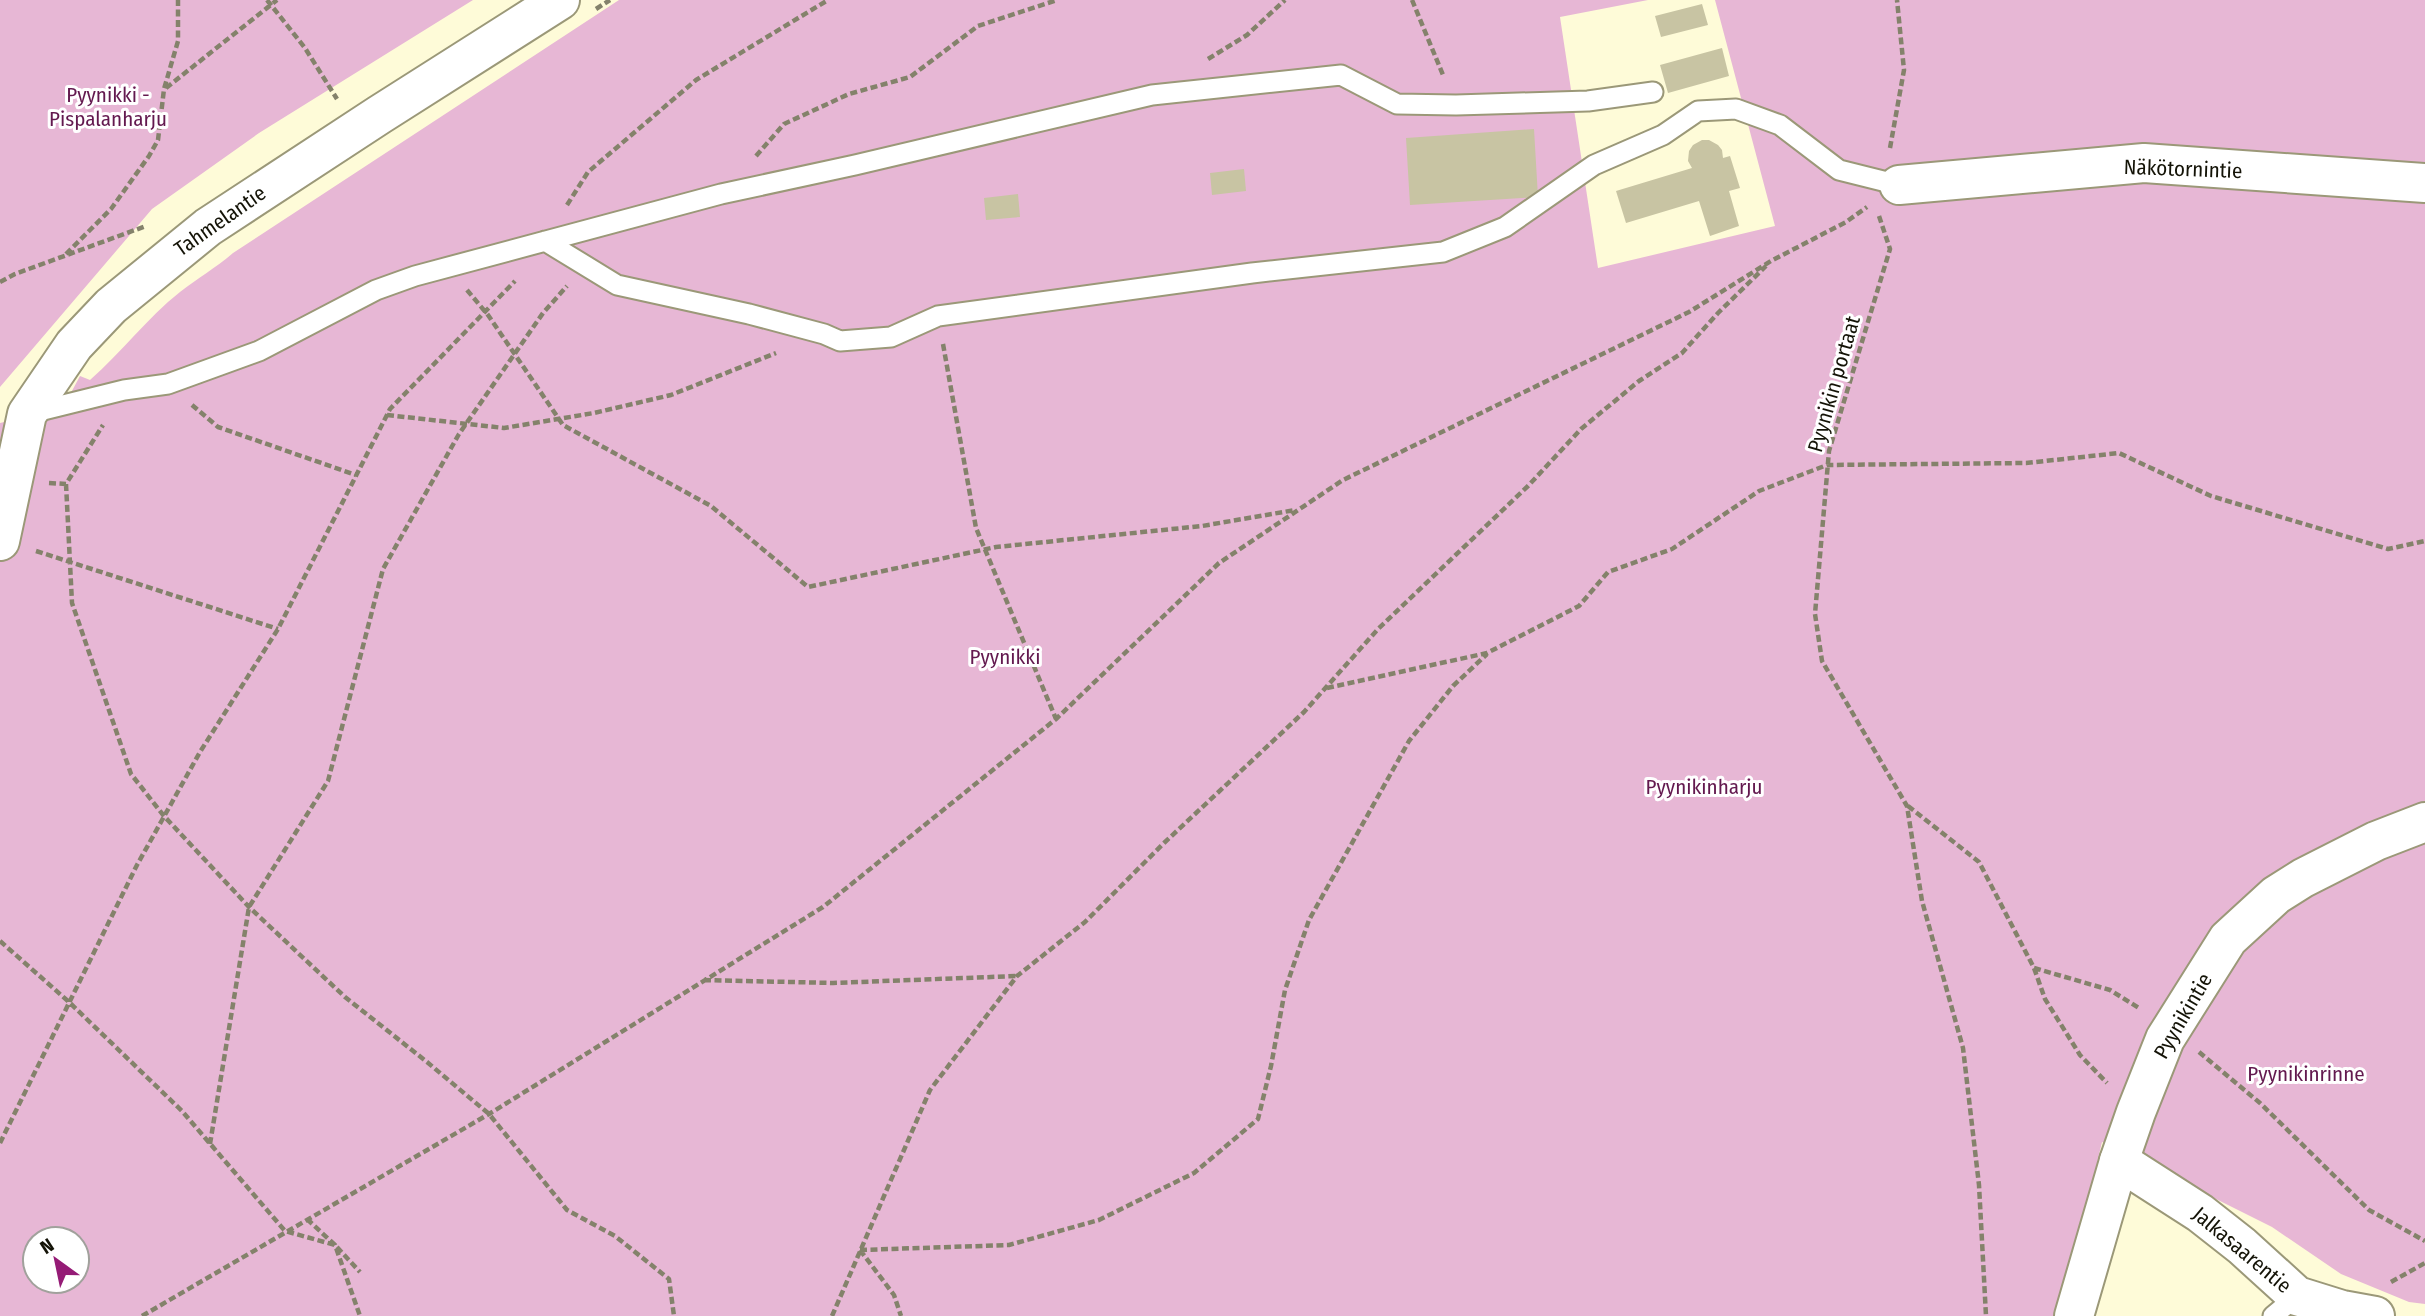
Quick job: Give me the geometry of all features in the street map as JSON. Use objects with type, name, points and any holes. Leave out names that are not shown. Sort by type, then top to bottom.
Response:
[{"type":"street","name":"Tahmelantie","points":[[0,540],[12,480],[13,416],[111,306],[159,265],[220,219],[560,0]]},
{"type":"street","name":"Näkötornintie","points":[[1887,193],[2144,163],[2425,183]]},
{"type":"street","name":"Pyynikintie","points":[[2074,1316],[2119,1161],[2165,1039],[2228,939],[2276,895],[2333,862],[2376,841],[2425,822]]},
{"type":"street","name":"Jalkasaarentie","points":[[2119,1161],[2189,1206],[2242,1246],[2285,1306],[2352,1314]]},
{"type":"lane","points":[[13,416],[124,390],[168,384],[259,351],[376,290],[447,267],[721,194],[855,166],[1152,95],[1341,75],[1397,104],[1588,101],[1653,92]]},
{"type":"lane","points":[[545,241],[617,285],[749,314],[824,334],[840,341],[891,337],[938,316],[1252,273],[1443,252],[1505,227],[1594,165],[1663,135],[1698,111],[1736,109],[1780,125],[1839,170],[1887,193]]},
{"type":"path","points":[[65,256],[111,209],[158,140],[164,89],[178,41],[178,0]]},
{"type":"path","points":[[267,0],[305,48],[343,107]]},
{"type":"path","points":[[164,89],[277,0]]},
{"type":"path","points":[[0,1143],[137,864],[200,752],[278,629],[390,409],[521,275],[588,172],[696,80],[828,0]]},
{"type":"path","points":[[721,194],[784,124],[849,94],[910,77],[978,26],[1057,0]]},
{"type":"path","points":[[1204,62],[1247,35],[1285,0]]},
{"type":"path","points":[[1412,0],[1455,105]]},
{"type":"path","points":[[142,1316],[489,1114],[823,907],[1056,719],[1219,563],[1343,480],[1689,312],[1771,261],[1846,222],[1887,193],[1887,164],[1904,70],[1897,0]]},
{"type":"path","name":"Pyynikin portaat","points":[[1887,193],[1890,249],[1829,451],[1815,614],[1822,661],[1907,806]]},
{"type":"path","points":[[832,1316],[930,1090],[1017,976],[1085,922],[1164,842],[1304,712],[1378,629],[1528,486],[1581,429],[1640,381],[1682,353],[1771,261]]},
{"type":"path","points":[[210,1144],[249,907],[328,781],[383,569],[466,424],[543,313],[585,266]]},
{"type":"path","points":[[447,267],[485,311],[563,425],[711,506],[808,587],[985,550],[1202,526],[1299,509]]},
{"type":"path","points":[[938,316],[976,528],[1056,719]]},
{"type":"path","points":[[387,415],[504,428],[559,419],[671,395],[824,334]]},
{"type":"path","points":[[168,384],[218,427],[356,475]]},
{"type":"path","points":[[124,390],[65,484],[72,603],[131,774],[164,816],[249,907],[345,998],[489,1114],[567,1210],[615,1236],[669,1279],[674,1316]]},
{"type":"path","points":[[1326,688],[1487,653],[1579,606],[1608,572],[1672,549],[1759,491],[1827,465],[2026,463],[2119,453],[2211,496],[2388,549],[2425,541]]},
{"type":"path","points":[[12,480],[65,484]]},
{"type":"path","points":[[0,540],[278,629]]},
{"type":"path","points":[[860,1250],[1009,1245],[1099,1220],[1194,1173],[1258,1119],[1285,990],[1309,920],[1409,741],[1453,686],[1487,653]]},
{"type":"path","points":[[1907,806],[1979,862],[2034,968],[2045,999],[2080,1055],[2136,1112]]},
{"type":"path","points":[[1907,806],[1922,901],[1963,1048],[1979,1185],[1986,1316]]},
{"type":"path","points":[[0,941],[69,1002],[181,1111],[285,1231],[335,1245]]},
{"type":"path","points":[[2034,968],[2110,989],[2173,1029],[2260,1103],[2369,1210],[2425,1241]]},
{"type":"path","points":[[704,980],[833,983],[1017,976]]},
{"type":"path","points":[[307,1219],[360,1272]]},
{"type":"path","points":[[335,1245],[360,1316]]},
{"type":"path","points":[[860,1250],[894,1295],[901,1316]]},
{"type":"green space","name":"Pyynikki - Pispalanharju","points":[[0,0],[473,0],[259,133],[152,209],[0,387]]},
{"type":"green space","name":"Pyynikinharju","points":[[619,0],[1648,0],[1560,17],[1598,268],[1775,226],[1715,0],[2425,0],[2425,1304],[2409,1302],[2341,1274],[2272,1227],[2102,1142],[2061,1316],[0,1316],[0,423],[56,410],[66,402],[80,376],[90,380],[168,302],[220,263]]},
{"type":"building","points":[[1702,4],[1708,25],[1661,37],[1655,16]]},
{"type":"building","points":[[1722,48],[1729,76],[1668,93],[1660,65]]},
{"type":"building","points":[[1534,129],[1538,197],[1410,205],[1406,138]]},
{"type":"building","points":[[1702,140],[1718,145],[1723,158],[1730,156],[1740,188],[1729,191],[1739,226],[1710,236],[1699,201],[1626,223],[1616,191],[1692,168],[1688,161],[1689,151]]},
{"type":"building","points":[[1244,169],[1246,191],[1212,195],[1210,173]]},
{"type":"building","points":[[1018,194],[1020,217],[986,220],[984,198]]},
{"type":"park label","name":"Pyynikki","points":[[1005,657]]},
{"type":"park label","name":"Pyynikinrinne","points":[[2306,1074]]}]
